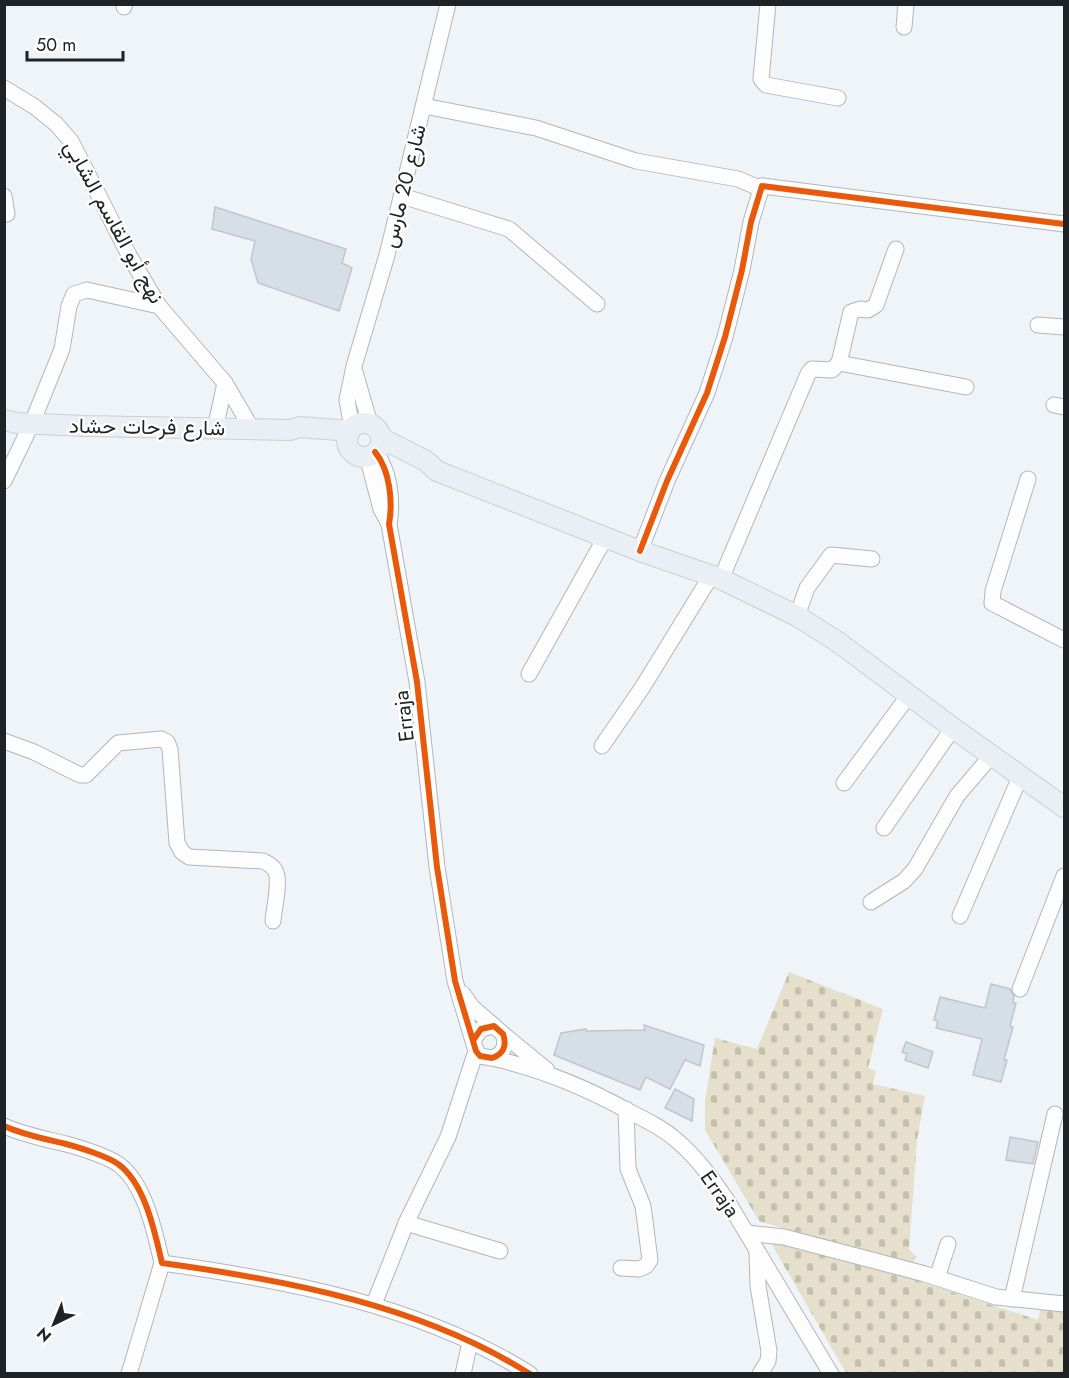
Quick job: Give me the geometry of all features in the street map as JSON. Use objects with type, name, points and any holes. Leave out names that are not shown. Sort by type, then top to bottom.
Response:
[{"type":"main road","name":"شارع فرحات حشاد","points":[[4,420],[32,423],[215,429],[290,430],[300,427],[365,440]]},
{"type":"main road","points":[[365,440],[393,459],[423,471],[437,471],[640,551],[716,577],[797,615],[838,642],[1020,777],[1062,801]]},
{"type":"street","name":"شارع 20 مارس","points":[[365,440],[347,400],[354,366],[387,255],[448,4]]},
{"type":"street","points":[[768,4],[761,79],[766,85],[838,98]]},
{"type":"street","points":[[904,27],[906,4]]},
{"type":"street","name":"نهج أبو القاسم الشابي","points":[[4,88],[35,107],[56,124],[71,141],[130,257],[159,306],[225,383],[252,429]]},
{"type":"street","points":[[424,106],[553,132],[636,161],[738,179],[757,187],[1065,224]]},
{"type":"street","points":[[640,551],[667,481],[707,393],[726,337],[751,222],[762,186]]},
{"type":"street","points":[[4,196],[7,214]]},
{"type":"street","points":[[402,196],[509,229],[597,304]]},
{"type":"street","points":[[602,746],[716,577],[808,374],[817,368],[832,370],[838,363],[851,312],[868,310],[876,305],[896,249]]},
{"type":"street","points":[[4,481],[32,423],[62,349],[69,306],[74,294],[87,290],[159,306]]},
{"type":"street","points":[[1038,325],[1065,327]]},
{"type":"street","points":[[838,363],[966,387]]},
{"type":"street","points":[[215,429],[225,383]]},
{"type":"street","name":"Erraja","points":[[365,440],[381,509],[389,524],[417,682],[437,867],[455,981],[482,1052]]},
{"type":"street","points":[[1028,479],[993,591],[992,603],[1065,640]]},
{"type":"street","points":[[529,674],[605,537]]},
{"type":"street","points":[[797,615],[807,588],[831,555],[872,559]]},
{"type":"street","points":[[844,783],[909,695]]},
{"type":"street","points":[[884,828],[954,728]]},
{"type":"street","points":[[4,741],[34,752],[80,775],[86,775],[118,743],[161,739],[167,742],[170,749],[177,843],[182,852],[189,857],[262,861],[270,865],[276,871],[277,881],[273,921]]},
{"type":"street","points":[[871,902],[904,881],[915,869],[957,796],[991,756]]},
{"type":"street","points":[[960,916],[1020,777]]},
{"type":"street","points":[[1020,989],[1065,876]]},
{"type":"street","points":[[455,981],[472,1007],[552,1074]]},
{"type":"street","points":[[374,1304],[406,1223],[448,1137],[465,1088],[482,1052],[481,1029],[498,1030]]},
{"type":"street","points":[[482,1052],[503,1052],[505,1046],[498,1030]]},
{"type":"street","points":[[482,1052],[552,1074]]},
{"type":"street","name":"Erraja","points":[[552,1074],[617,1103],[676,1139],[711,1178],[747,1233],[831,1374]]},
{"type":"street","points":[[621,1268],[639,1269],[646,1266],[650,1260],[643,1206],[628,1169],[626,1109]]},
{"type":"street","points":[[1012,1299],[1055,1114]]},
{"type":"street","points":[[4,1126],[13,1131],[69,1145],[118,1163],[139,1190],[153,1224],[162,1263],[129,1374]]},
{"type":"street","points":[[406,1223],[500,1251]]},
{"type":"street","points":[[747,1233],[784,1237],[937,1278],[996,1297],[1065,1304]]},
{"type":"street","points":[[937,1278],[948,1244]]},
{"type":"street","points":[[757,1251],[758,1286],[769,1351],[768,1361],[760,1374]]},
{"type":"street","points":[[162,1263],[221,1271],[374,1304],[470,1342],[530,1374]]},
{"type":"street","points":[[463,1374],[470,1342]]},
{"type":"green space","points":[[789,972],[883,1009],[868,1068],[876,1071],[873,1084],[925,1096],[917,1140],[909,1249],[916,1257],[912,1266],[759,1221],[705,1130],[705,1101],[715,1038],[757,1049]]},
{"type":"green space","points":[[778,1240],[887,1271],[1038,1320],[1040,1309],[1064,1312],[1064,1373],[846,1373],[771,1243]]},
{"type":"building","points":[[215,207],[346,249],[342,263],[352,268],[339,311],[258,283],[251,259],[255,241],[212,229]]},
{"type":"building","points":[[991,984],[1010,989],[1014,996],[1013,1003],[1016,1003],[1001,1082],[973,1075],[982,1039],[936,1028],[938,1021],[934,1020],[940,997],[985,1008]]},
{"type":"building","points":[[644,1025],[704,1045],[700,1066],[685,1060],[670,1089],[646,1077],[640,1090],[554,1055],[561,1033],[586,1029],[586,1031],[645,1030]]},
{"type":"building","points":[[906,1042],[933,1052],[928,1068],[905,1060],[907,1054],[902,1052]]},
{"type":"building","points":[[675,1089],[694,1099],[692,1121],[665,1108]]},
{"type":"building","points":[[1010,1137],[1038,1142],[1033,1164],[1006,1160]]},
{"type":"cycle path","points":[[640,551],[667,481],[707,393],[725,337],[742,270],[751,222],[762,186],[1064,224]]},
{"type":"cycle path","points":[[375,452],[384,468],[389,486],[391,506],[389,524],[417,682],[437,867],[455,981],[476,1051],[480,1056],[492,1058],[502,1052],[505,1042],[503,1034],[494,1026],[481,1029],[474,1039]]},
{"type":"cycle path","points":[[4,1126],[85,1150],[118,1164],[135,1183],[148,1209],[162,1263],[305,1288],[399,1313],[489,1350],[530,1374]]}]
